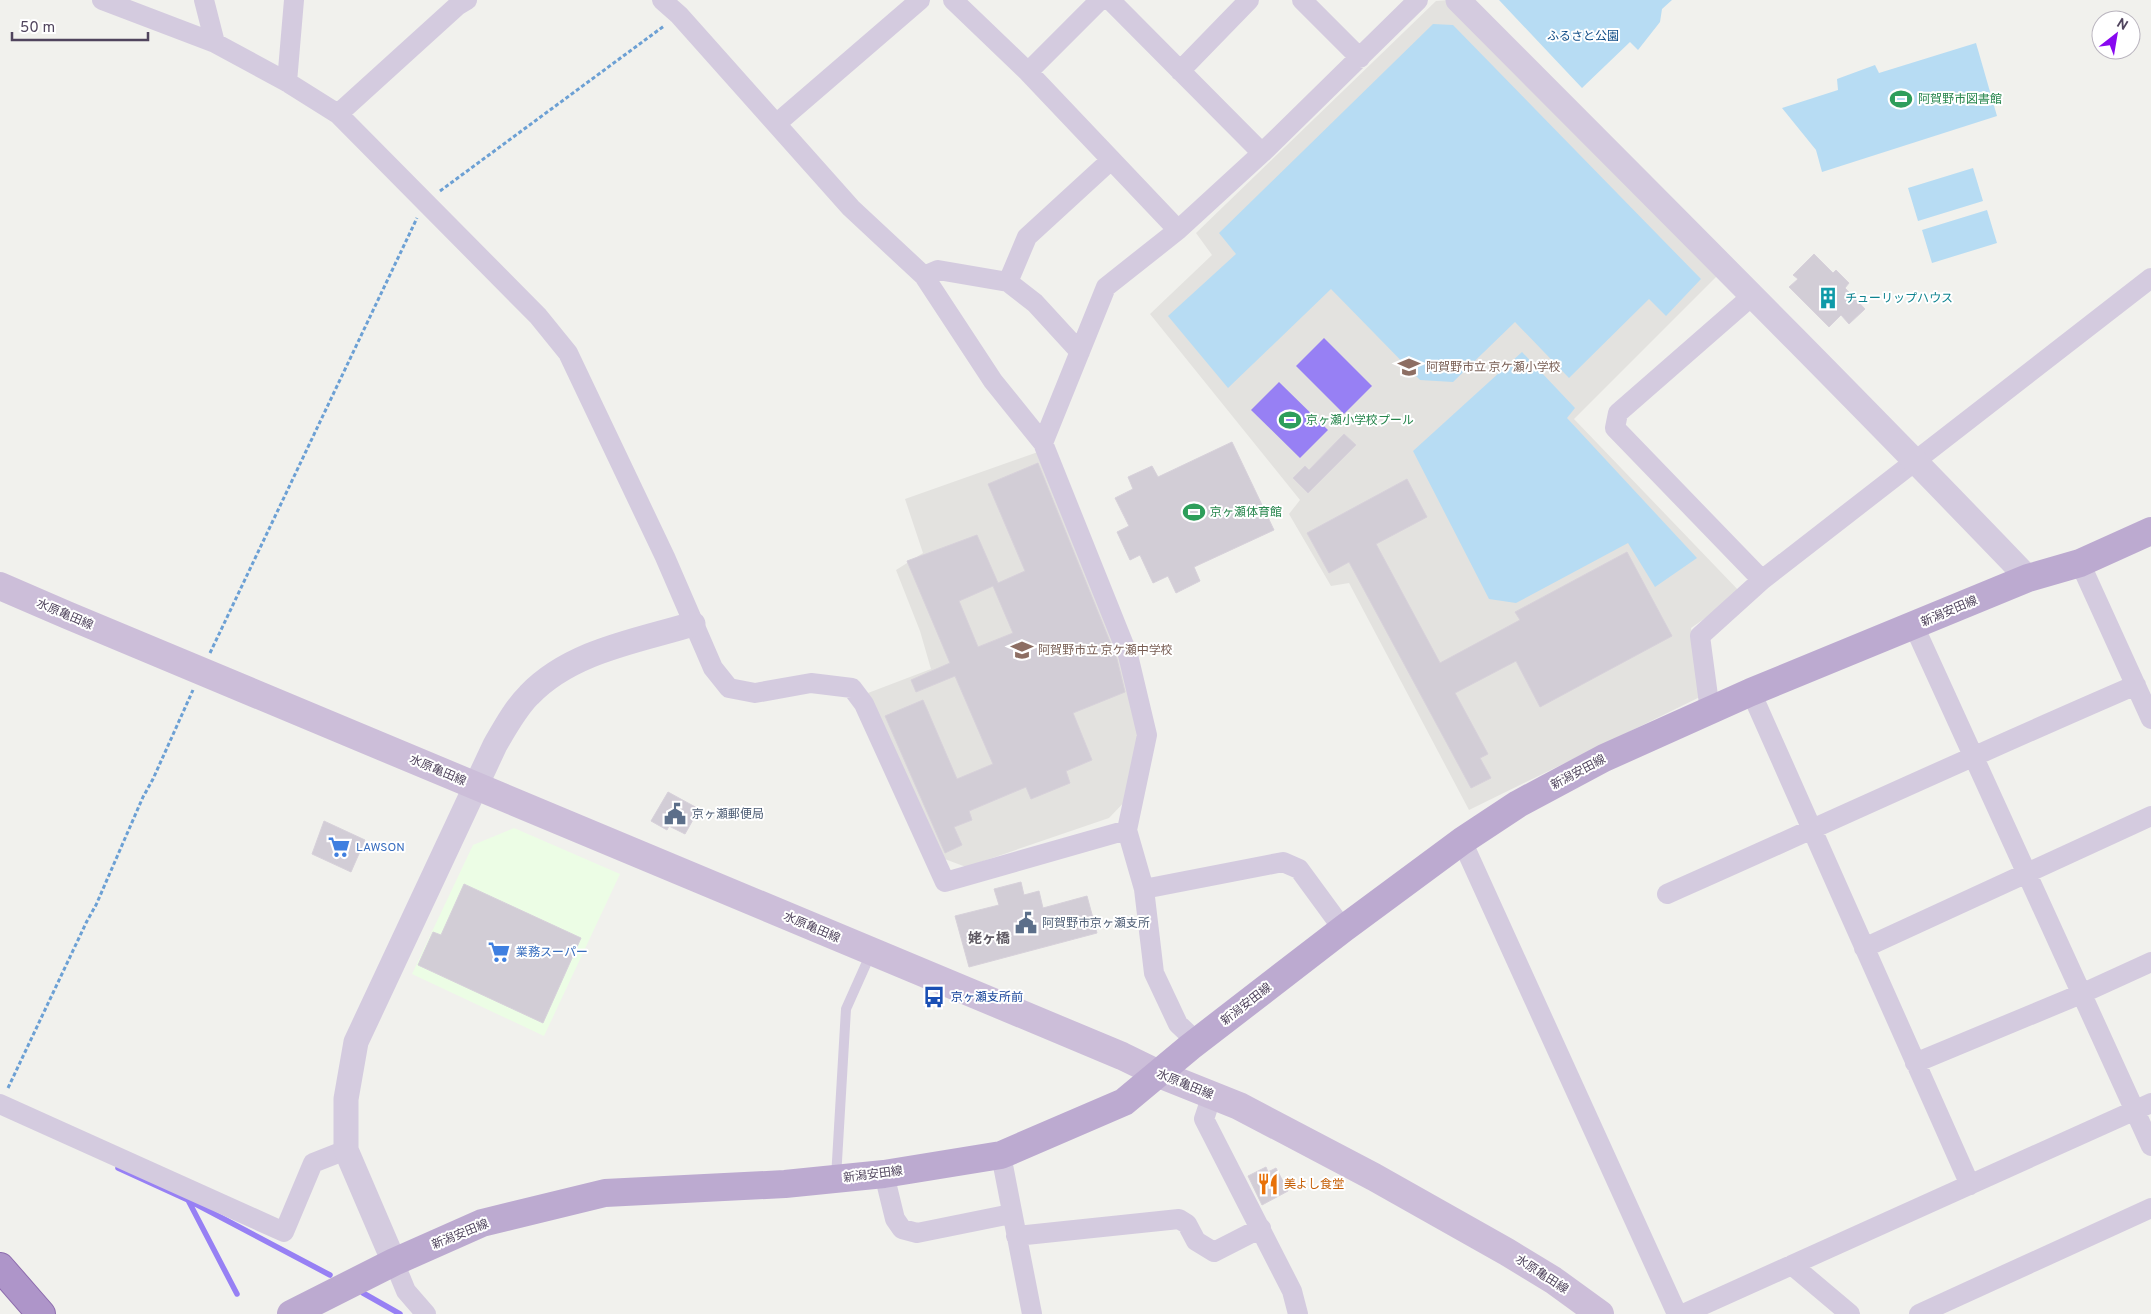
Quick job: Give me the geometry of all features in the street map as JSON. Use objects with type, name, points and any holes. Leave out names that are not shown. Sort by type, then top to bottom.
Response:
[{"type":"highway","points":[[0,1267],[41,1314]]},
{"type":"main road","name":"新潟安田線","points":[[291,1314],[394,1262],[482,1223],[605,1193],[785,1184],[884,1174],[1001,1155],[1124,1102],[1197,1042],[1343,929],[1462,841],[1518,804],[1604,758],[1751,692],[2028,578],[2080,563],[2151,531]]},
{"type":"main road","name":"水原亀田線","points":[[0,586],[1122,1056],[1159,1074],[1240,1106],[1442,1214],[1553,1280],[1600,1314]]},
{"type":"street","points":[[102,0],[214,43],[287,82],[338,114],[424,203],[538,316],[568,353],[665,557],[713,668],[729,688],[755,693],[811,683],[852,688],[864,704],[945,882],[1127,830]]},
{"type":"street","points":[[204,0],[214,43]]},
{"type":"street","points":[[287,82],[294,0]]},
{"type":"street","points":[[338,114],[457,6],[467,0]]},
{"type":"street","points":[[662,0],[679,15],[851,208],[924,276],[993,381],[1043,443],[1128,655],[1148,735],[1127,830],[1144,889],[1154,973],[1178,1024],[1197,1042]]},
{"type":"street","points":[[776,124],[920,0]]},
{"type":"street","points":[[953,0],[1028,72],[1178,230]]},
{"type":"street","points":[[1028,72],[1100,0]]},
{"type":"street","points":[[1110,0],[1262,153]]},
{"type":"street","points":[[1180,71],[1249,0]]},
{"type":"street","points":[[1302,0],[1360,58]]},
{"type":"street","points":[[1043,443],[1106,287],[1178,230],[1262,153],[1418,0]]},
{"type":"street","points":[[1458,0],[1916,462],[2028,578]]},
{"type":"street","points":[[1008,282],[1027,237],[1111,160]]},
{"type":"street","points":[[924,276],[938,270],[1008,282],[1035,303],[1080,352]]},
{"type":"street","points":[[1710,711],[1700,636],[1762,580],[2151,278]]},
{"type":"street","points":[[1752,296],[1618,413],[1615,428],[1762,580]]},
{"type":"street","points":[[2080,563],[2151,719]]},
{"type":"street","points":[[426,1314],[406,1291],[346,1150],[346,1099],[356,1042],[495,746],[511,718],[529,695],[549,677],[571,663],[595,653],[693,624]]},
{"type":"street","points":[[1914,626],[2082,994],[2143,1107],[2151,1146]]},
{"type":"street","points":[[1667,894],[1812,830],[1973,755],[2136,685]]},
{"type":"street","points":[[1751,692],[1970,1185]]},
{"type":"street","points":[[1864,948],[2151,816]]},
{"type":"street","points":[[1462,841],[1677,1314]]},
{"type":"street","points":[[1144,889],[1283,862],[1299,869],[1343,929]]},
{"type":"street","points":[[1916,1063],[2082,994],[2151,962]]},
{"type":"street","points":[[1212,1095],[1204,1119],[1292,1291],[1298,1314]]},
{"type":"street","points":[[0,1104],[284,1232],[313,1163],[346,1150]]},
{"type":"street","points":[[1682,1314],[2143,1107]]},
{"type":"street","points":[[1001,1155],[1032,1314]]},
{"type":"street","points":[[884,1174],[895,1219],[902,1229],[917,1233],[1011,1214]]},
{"type":"street","points":[[1919,1314],[2151,1208]]},
{"type":"street","points":[[1016,1236],[1179,1219],[1187,1224],[1196,1241],[1214,1252],[1261,1228]]},
{"type":"street","points":[[1792,1265],[1844,1312]]},
{"type":"lane","points":[[836,1179],[846,1009],[872,952]]},
{"type":"path","points":[[0,1104],[86,921],[96,904],[201,671],[424,203],[679,15]]},
{"type":"shaded area","name":"阿賀野市立 京ケ瀬小学校","points":[[1449,0],[1720,273],[1574,419],[1741,593],[1691,628],[1702,696],[1469,810],[1349,583],[1331,586],[1289,514],[1300,500],[1150,314],[1212,255],[1196,233],[1436,1]]},
{"type":"shaded area","points":[[1324,338],[1372,386],[1344,414],[1296,366]]},
{"type":"shaded area","name":"京ヶ瀬小学校プール","points":[[1279,382],[1328,430],[1300,458],[1251,410]]},
{"type":"shaded area","name":"阿賀野市立 京ケ瀬中学校","points":[[1038,452],[1130,675],[1144,744],[1132,794],[1109,818],[966,867],[942,858],[868,693],[931,669],[920,631],[896,570],[923,553],[905,499]]},
{"type":"shaded area","points":[[514,828],[620,874],[544,1036],[412,974],[473,845]]},
{"type":"green space","name":"ふるさと公園","points":[[1499,0],[1672,0],[1662,9],[1660,22],[1638,50],[1630,42],[1582,88]]},
{"type":"green space","points":[[1433,24],[1453,25],[1701,279],[1666,316],[1649,299],[1569,378],[1515,322],[1453,382],[1420,380],[1331,289],[1228,388],[1168,316],[1236,254],[1219,233]]},
{"type":"green space","name":"阿賀野市図書館","points":[[1976,43],[1997,116],[1822,172],[1816,150],[1782,108],[1838,90],[1837,79],[1875,65],[1879,73]]},
{"type":"green space","points":[[1973,168],[1983,201],[1918,221],[1908,188]]},
{"type":"green space","points":[[1987,210],[1997,243],[1932,263],[1922,230]]},
{"type":"green space","points":[[1522,352],[1575,408],[1567,418],[1697,558],[1655,587],[1628,543],[1516,603],[1489,599],[1413,451]]},
{"type":"building","name":"チューリップハウス","points":[[1814,254],[1833,273],[1836,270],[1849,283],[1845,288],[1865,309],[1849,324],[1841,315],[1829,327],[1789,287],[1798,279],[1793,275]]},
{"type":"building","points":[[1344,434],[1356,445],[1308,493],[1293,478],[1305,466],[1309,470]]},
{"type":"building","name":"京ヶ瀬体育館","points":[[1232,442],[1274,530],[1194,567],[1200,581],[1176,593],[1168,576],[1153,583],[1140,555],[1130,560],[1117,532],[1129,526],[1115,498],[1133,489],[1128,477],[1152,466],[1158,477]]},
{"type":"building","points":[[1038,463],[1117,659],[1125,692],[1073,713],[1092,760],[1066,771],[1070,783],[1031,799],[1026,787],[969,811],[972,820],[954,827],[962,845],[945,853],[885,716],[923,700],[957,779],[993,764],[955,676],[916,692],[911,680],[950,663],[907,561],[977,535],[998,583],[1025,571],[988,484]],"holes":[[[993,586],[1013,633],[978,647],[959,601]]]},
{"type":"building","points":[[1407,479],[1427,517],[1376,544],[1440,663],[1520,620],[1515,612],[1627,552],[1672,636],[1540,707],[1516,661],[1455,693],[1488,754],[1480,758],[1491,778],[1471,788],[1349,562],[1329,573],[1307,533]]},
{"type":"building","points":[[668,792],[699,809],[685,834],[669,826],[667,830],[651,821]]},
{"type":"building","name":"LAWSON","points":[[324,821],[365,840],[351,872],[312,854]]},
{"type":"building","name":"阿賀野市京ヶ瀬支所","points":[[1021,882],[1024,895],[1039,891],[1043,908],[1087,896],[1097,933],[969,967],[955,916],[999,905],[994,889]]},
{"type":"building","name":"業務スーパー","points":[[464,884],[581,938],[543,1023],[418,965],[433,932],[441,935]]},
{"type":"building","name":"美よし食堂","points":[[1266,1167],[1268,1172],[1276,1168],[1288,1191],[1262,1205],[1248,1176]]},
{"type":"waterway","points":[[118,1168],[188,1200],[330,1275]]},
{"type":"waterway","points":[[188,1200],[237,1294]]},
{"type":"waterway","points":[[363,1293],[400,1314]]},
{"type":"place","name":"阿賀野市図書館","points":[[1901,99]]},
{"type":"place","name":"チューリップハウス","points":[[1828,298]]},
{"type":"place","name":"阿賀野市立 京ケ瀬小学校","points":[[1409,367]]},
{"type":"place","name":"京ヶ瀬小学校プール","points":[[1290,420]]},
{"type":"place","name":"京ヶ瀬体育館","points":[[1194,512]]},
{"type":"place","name":"阿賀野市立 京ケ瀬中学校","points":[[1022,650]]},
{"type":"place","name":"京ヶ瀬郵便局","points":[[675,814]]},
{"type":"place","name":"LAWSON","points":[[339,847]]},
{"type":"place","name":"阿賀野市京ヶ瀬支所","points":[[1026,923]]},
{"type":"place","name":"業務スーパー","points":[[499,952]]},
{"type":"place","name":"京ヶ瀬支所前","points":[[934,997]]},
{"type":"place","name":"美よし食堂","points":[[1268,1184]]},
{"type":"district","name":"姥ヶ橋","points":[[989,938]]}]
